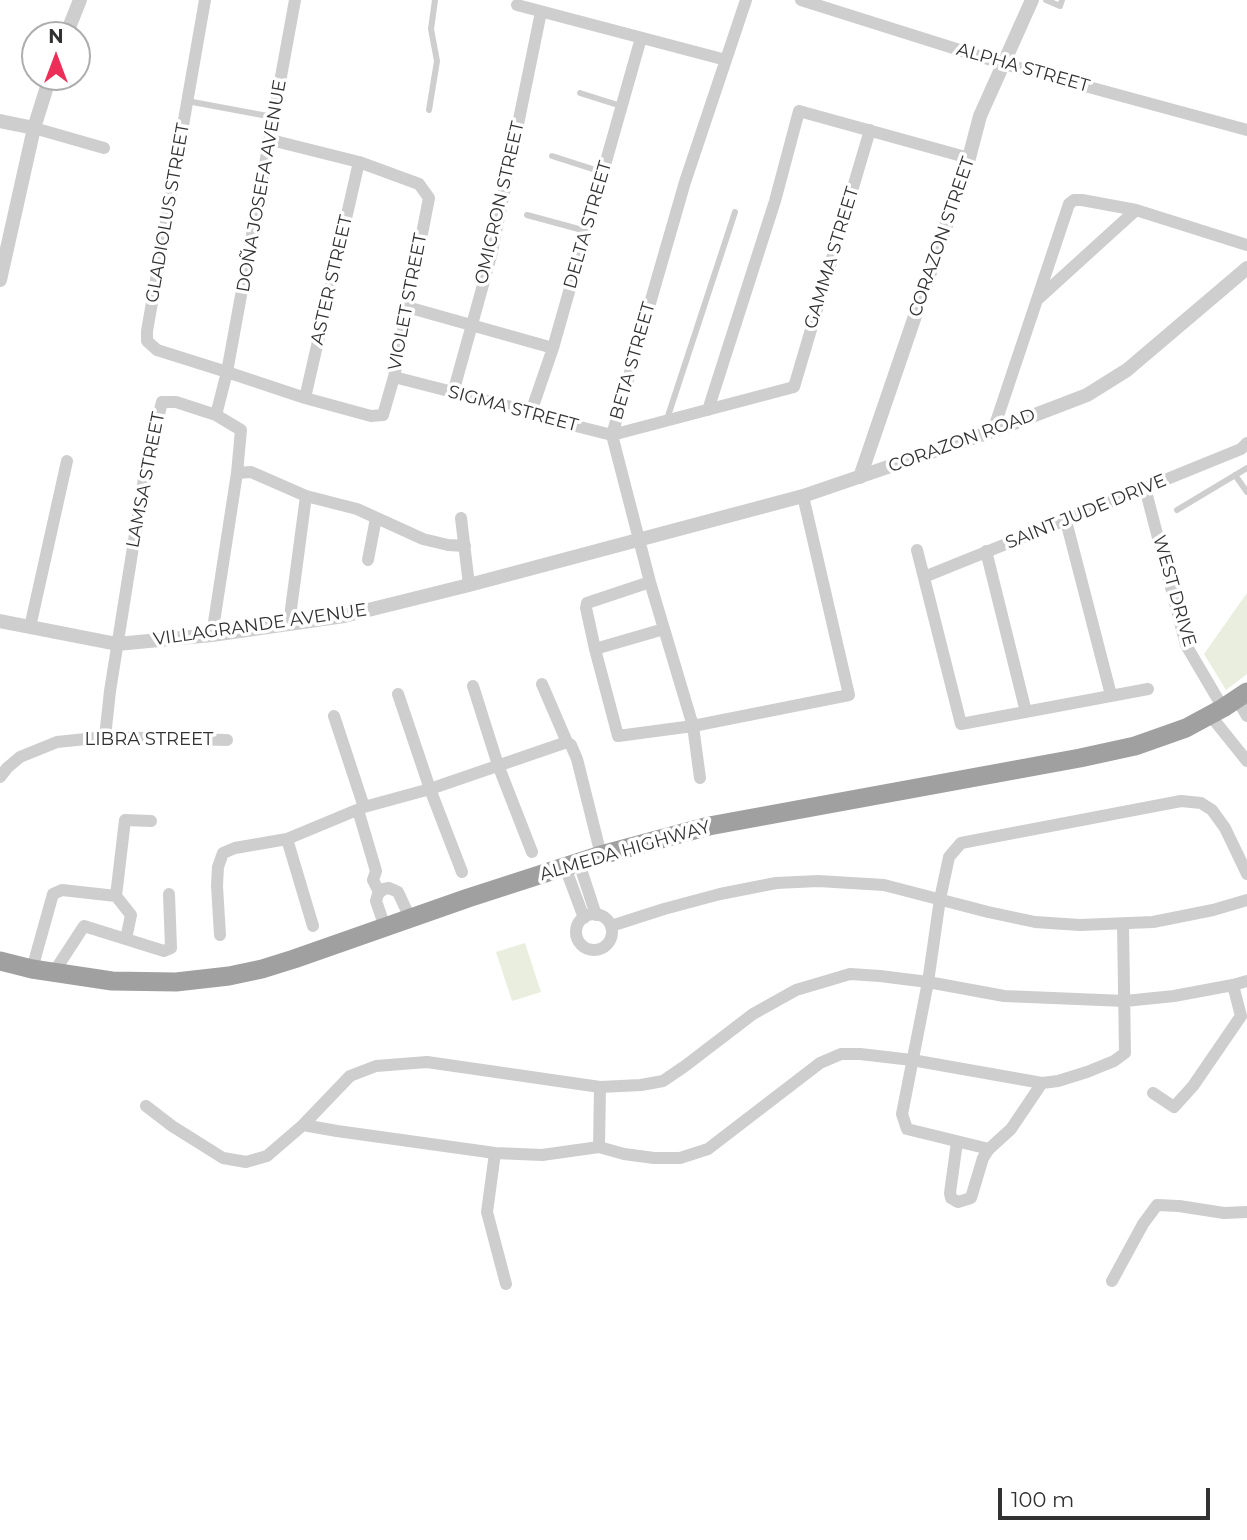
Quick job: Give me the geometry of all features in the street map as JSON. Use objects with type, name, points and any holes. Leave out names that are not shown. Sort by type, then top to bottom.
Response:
[{"type":"highway","name":"ALMEDA HIGHWAY","points":[[0,961],[32,969],[112,981],[176,982],[229,976],[294,959],[410,918],[575,873],[601,855],[709,826],[1135,746],[1186,728],[1229,703]]},
{"type":"street","points":[[72,21],[80,0]]},
{"type":"street","name":"GLADIOLUS STREET","points":[[205,0],[147,341],[157,350],[228,372]]},
{"type":"street","name":"DOÑA JOSEFA AVENUE","points":[[216,415],[228,372],[295,0]]},
{"type":"street","name":"BETA STREET","points":[[700,778],[692,726],[650,582],[612,435],[685,182],[746,0]]},
{"type":"street","name":"ALPHA STREET","points":[[801,0],[835,5],[1004,64],[1247,130]]},
{"type":"street","name":"CORAZON STREET","points":[[860,477],[969,158],[980,116],[1032,0]]},
{"type":"street","points":[[517,5],[726,61]]},
{"type":"street","name":"OMICRON STREET","points":[[453,393],[491,256],[541,12]]},
{"type":"street","name":"DELTA STREET","points":[[531,412],[610,149],[640,37]]},
{"type":"street","points":[[0,281],[4,244],[46,91]]},
{"type":"street","points":[[708,410],[775,201],[799,111],[969,158]]},
{"type":"street","points":[[0,121],[104,148]]},
{"type":"street","name":"GAMMA STREET","points":[[794,387],[870,130]]},
{"type":"street","name":"VIOLET STREET","points":[[228,372],[305,398],[371,416],[383,415],[394,377],[429,198],[419,184],[359,162],[271,140]]},
{"type":"street","name":"ASTER STREET","points":[[305,398],[359,162]]},
{"type":"street","points":[[993,431],[1069,204],[1074,200],[1136,210],[1247,245]]},
{"type":"street","points":[[1037,299],[1136,210]]},
{"type":"street","name":"CORAZON ROAD","points":[[640,540],[803,496],[993,431],[1087,395],[1127,370],[1247,268]]},
{"type":"street","points":[[407,307],[552,348]]},
{"type":"street","name":"SIGMA STREET","points":[[394,377],[612,435],[794,387]]},
{"type":"street","name":"LAMSA STREET","points":[[117,644],[145,472],[162,402],[176,402],[216,415],[241,430],[237,472]]},
{"type":"street","name":"SAINT JUDE DRIVE","points":[[924,577],[1245,449]]},
{"type":"street","points":[[30,627],[66,461]]},
{"type":"street","points":[[212,635],[237,472],[251,472],[306,496],[357,509],[423,539],[465,546]]},
{"type":"street","name":"WEST DRIVE","points":[[1146,488],[1186,645],[1212,689],[1229,703]]},
{"type":"street","points":[[289,624],[306,496]]},
{"type":"street","points":[[650,582],[587,603],[595,649],[618,736],[692,726],[849,695],[803,496]]},
{"type":"street","points":[[368,560],[376,518]]},
{"type":"street","points":[[461,518],[469,585]]},
{"type":"street","points":[[1066,521],[1111,695]]},
{"type":"street","name":"VILLAGRANDE AVENUE","points":[[0,621],[117,644],[212,635],[344,616],[640,540]]},
{"type":"street","points":[[917,550],[961,724],[1148,689]]},
{"type":"street","points":[[986,551],[1026,712]]},
{"type":"street","points":[[595,649],[664,629]]},
{"type":"street","points":[[105,737],[117,644]]},
{"type":"street","points":[[542,684],[577,759],[601,855]]},
{"type":"street","points":[[473,686],[498,765],[532,852]]},
{"type":"street","points":[[398,694],[462,872]]},
{"type":"street","points":[[1229,703],[1247,716]]},
{"type":"street","points":[[1229,703],[1247,761]]},
{"type":"street","points":[[334,716],[376,871],[385,875],[384,890]]},
{"type":"street","name":"LIBRA STREET","points":[[0,777],[20,757],[57,742],[105,737],[227,740]]},
{"type":"street","points":[[220,935],[217,886],[218,867],[223,853],[235,848],[286,839],[361,809],[430,789],[567,742]]},
{"type":"street","points":[[989,1150],[907,1129],[902,1114],[949,857],[961,843],[1181,801],[1201,803],[1212,810],[1225,828],[1247,874]]},
{"type":"street","points":[[126,939],[131,915],[116,896],[125,820],[151,821]]},
{"type":"street","points":[[286,839],[313,926]]},
{"type":"street","points":[[575,873],[590,916]]},
{"type":"street","points":[[611,926],[720,894],[776,883],[818,881],[884,885],[1035,922],[1080,925],[1153,922],[1247,900]]},
{"type":"street","points":[[385,927],[376,904],[377,897],[384,890],[394,889],[400,895],[410,918]]},
{"type":"street","points":[[32,969],[53,894],[62,890],[116,896]]},
{"type":"street","points":[[54,972],[84,926],[164,951],[171,948],[169,894]]},
{"type":"street","points":[[590,916],[603,917],[611,926],[612,933],[602,948],[589,949],[579,942],[579,923],[590,916]]},
{"type":"street","points":[[303,1125],[495,1153],[542,1155],[598,1147],[624,1154],[680,1158],[708,1149],[820,1063],[841,1054],[912,1060],[1042,1083],[1058,1081],[1114,1061],[1125,1053],[1123,924]]},
{"type":"street","points":[[146,1106],[223,1158],[246,1162],[267,1156],[303,1125],[350,1076],[376,1066],[426,1062],[600,1087],[663,1081],[753,1014],[796,990],[850,974],[928,982],[1004,996],[1125,1002],[1174,996],[1247,981]]},
{"type":"street","points":[[1153,1093],[1174,1107],[1193,1086],[1241,1016],[1233,985]]},
{"type":"street","points":[[957,1142],[950,1193],[951,1198],[958,1202],[971,1198],[979,1168],[989,1150],[1011,1129],[1042,1083]]},
{"type":"street","points":[[598,1147],[600,1087]]},
{"type":"street","points":[[495,1153],[487,1212],[506,1284]]},
{"type":"street","points":[[1112,1281],[1143,1224],[1157,1205],[1224,1213],[1247,1212]]},
{"type":"lane","points":[[429,110],[437,61],[431,29],[435,0]]},
{"type":"lane","points":[[1046,0],[1060,6],[1062,0]]},
{"type":"lane","points":[[580,93],[621,106]]},
{"type":"lane","points":[[187,101],[275,118]]},
{"type":"lane","points":[[552,156],[601,172]]},
{"type":"lane","points":[[667,421],[735,212]]},
{"type":"lane","points":[[527,215],[586,230]]},
{"type":"lane","points":[[1177,510],[1247,468]]},
{"type":"lane","points":[[1235,475],[1247,492]]},
{"type":"green space","points":[[1247,593],[1247,674],[1226,690],[1204,654]]},
{"type":"green space","points":[[525,943],[541,992],[512,1001],[496,952]]}]
